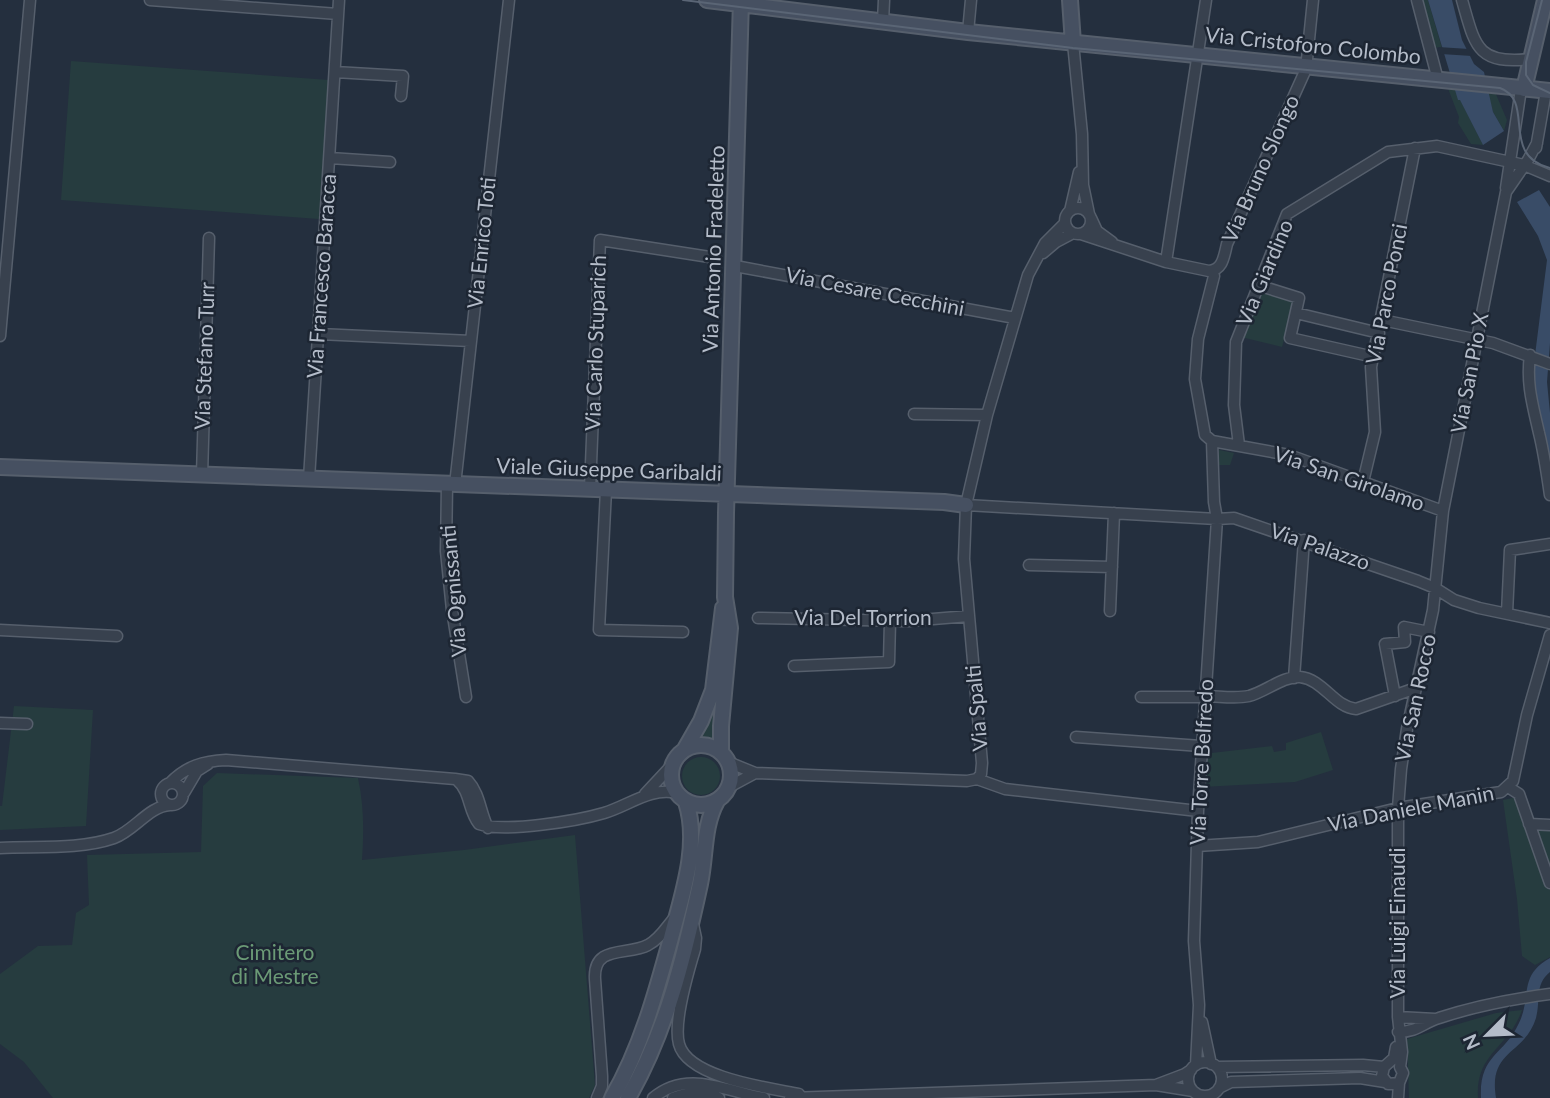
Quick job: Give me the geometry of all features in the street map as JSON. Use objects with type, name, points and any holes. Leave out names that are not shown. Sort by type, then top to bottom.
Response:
[{"type":"street","points":[[0,336],[30,0]]},
{"type":"street","points":[[150,0],[338,14]]},
{"type":"street","name":"Via Francesco Baracca","points":[[309,479],[339,0]]},
{"type":"street","name":"Via Enrico Toti","points":[[451,485],[471,341],[509,0]]},
{"type":"street","name":"Via Cristoforo Colombo","points":[[707,0],[795,6],[883,22],[968,32],[1548,91]]},
{"type":"street","points":[[883,22],[884,0]]},
{"type":"street","points":[[968,32],[971,0]]},
{"type":"street","points":[[1070,0],[1082,134],[1081,161],[1065,223],[1077,233],[1166,262],[1215,273]]},
{"type":"street","points":[[1166,262],[1206,0]]},
{"type":"street","name":"Via Bruno Slongo","points":[[1217,519],[1212,441],[1205,435],[1195,379],[1198,339],[1215,273],[1221,267],[1227,244],[1307,66],[1313,0]]},
{"type":"street","points":[[1417,0],[1438,80]]},
{"type":"street","points":[[1462,0],[1473,35],[1487,55],[1499,60],[1530,59]]},
{"type":"street","points":[[1506,192],[1523,89],[1545,0]]},
{"type":"street","name":"Via Antonio Fradeletto","points":[[725,597],[741,2]]},
{"type":"street","points":[[335,72],[403,76],[401,96]]},
{"type":"street","points":[[1535,169],[1536,144],[1548,91]]},
{"type":"street","name":"Via San Pio X","points":[[1435,588],[1443,511],[1506,192],[1536,144]]},
{"type":"street","name":"Via Giardino","points":[[1239,445],[1234,405],[1236,342],[1287,214],[1388,152],[1415,148],[1437,146],[1524,165],[1550,176]]},
{"type":"street","name":"Via Parco Ponci","points":[[1363,482],[1376,432],[1371,367],[1415,148]]},
{"type":"street","points":[[330,158],[390,162]]},
{"type":"street","points":[[1034,261],[1056,242],[1090,227],[1081,161]]},
{"type":"street","points":[[1070,211],[1078,208],[1090,216],[1097,231],[1122,247]]},
{"type":"street","name":"Via Spalti","points":[[1065,223],[1045,243],[1034,261],[987,415],[965,505],[964,559],[982,763],[981,774],[977,779],[1005,789],[1198,811]]},
{"type":"street","name":"Via Stefano Turr","points":[[202,475],[209,238]]},
{"type":"street","name":"Via Carlo Stuparich","points":[[590,489],[600,240],[716,258]]},
{"type":"street","name":"Via Cesare Cecchini","points":[[735,266],[1015,318]]},
{"type":"street","points":[[1260,283],[1264,287],[1299,298],[1290,338],[1374,357]]},
{"type":"street","points":[[1296,313],[1379,333]]},
{"type":"street","points":[[1382,320],[1475,339],[1549,363]]},
{"type":"street","points":[[319,334],[471,341]]},
{"type":"street","points":[[1532,356],[1529,394],[1550,495]]},
{"type":"street","points":[[914,414],[987,415]]},
{"type":"street","name":"Via San Girolamo","points":[[1212,441],[1289,455],[1443,511]]},
{"type":"street","name":"Viale Giuseppe Garibaldi","points":[[0,467],[944,502],[1217,519]]},
{"type":"street","name":"Via Ognissanti","points":[[451,485],[446,551],[466,696]]},
{"type":"street","points":[[606,490],[599,630],[683,632]]},
{"type":"street","points":[[1111,611],[1114,513]]},
{"type":"street","name":"Via Palazzo","points":[[1217,519],[1234,518],[1304,540],[1435,588],[1454,600],[1550,623]]},
{"type":"street","name":"Via Torre Belfredo","points":[[1194,1067],[1199,1005],[1194,941],[1198,811],[1217,519]]},
{"type":"street","points":[[1294,678],[1304,540]]},
{"type":"street","points":[[1507,613],[1510,550],[1550,544]]},
{"type":"street","points":[[1029,565],[1112,567]]},
{"type":"street","name":"Via San Rocco","points":[[1398,808],[1401,769],[1429,632],[1435,588]]},
{"type":"street","points":[[642,797],[685,749],[701,721],[713,690],[725,597]]},
{"type":"street","points":[[725,597],[730,628],[721,726],[724,757],[731,770],[729,787]]},
{"type":"street","name":"Via Del Torrion","points":[[758,618],[890,621],[969,616]]},
{"type":"street","points":[[794,666],[889,662],[890,621]]},
{"type":"street","points":[[1395,696],[1385,644],[1405,642],[1404,627],[1429,632]]},
{"type":"street","points":[[0,630],[117,636]]},
{"type":"street","name":"Via Daniele Manin","points":[[1197,846],[1258,842],[1398,808],[1492,794],[1508,787],[1513,781],[1527,715],[1550,635]]},
{"type":"street","points":[[1141,697],[1248,696],[1300,677],[1313,682],[1348,708],[1366,707],[1416,688]]},
{"type":"street","points":[[0,723],[27,724]]},
{"type":"street","points":[[1076,737],[1202,746]]},
{"type":"street","points":[[685,749],[704,745],[755,773],[967,782],[977,779]]},
{"type":"street","points":[[147,817],[160,800],[164,786],[191,766],[218,760],[468,781],[476,791],[488,828],[509,828],[602,814],[663,790],[701,806],[717,801]]},
{"type":"street","points":[[0,848],[92,843],[126,832],[164,806],[180,803],[197,771],[218,760]]},
{"type":"street","points":[[612,1098],[636,1049],[653,1004],[686,877],[692,829],[681,797],[672,784],[672,765]]},
{"type":"street","points":[[628,1098],[666,1018],[704,866],[707,822],[717,801],[729,787],[755,773]]},
{"type":"street","points":[[170,783],[178,784],[184,793]]},
{"type":"street","points":[[1508,787],[1519,794],[1550,883]]},
{"type":"street","points":[[161,793],[164,802],[170,805]]},
{"type":"street","name":"Via Luigi Einaudi","points":[[1391,1066],[1399,1034],[1398,808]]},
{"type":"street","points":[[1529,824],[1550,825]]},
{"type":"street","points":[[597,1098],[602,1086],[602,1076],[596,966],[607,954],[641,948],[652,943],[677,914]]},
{"type":"street","points":[[692,918],[695,949],[678,1025],[680,1047],[684,1055],[701,1068],[740,1083],[816,1097]]},
{"type":"street","points":[[1398,1017],[1435,1019],[1509,1000],[1550,994]]},
{"type":"street","name":"Via Torre Belfredo","points":[[1199,1005],[1214,1065]]},
{"type":"street","points":[[1399,1034],[1422,1028],[1435,1019]]},
{"type":"street","points":[[1153,1086],[1185,1074],[1194,1067],[1214,1065],[1391,1066],[1403,1073],[1398,1098]]},
{"type":"street","points":[[1214,1065],[1222,1077],[1219,1088]]},
{"type":"street","points":[[1385,1082],[1381,1073],[1391,1066]]},
{"type":"street","points":[[1194,1067],[1188,1079],[1198,1095]]},
{"type":"street","points":[[790,1098],[1153,1086],[1210,1096],[1231,1082],[1360,1078],[1392,1085],[1399,1083]]},
{"type":"street","points":[[653,1098],[665,1089],[692,1082],[764,1098]]},
{"type":"street","points":[[673,1098],[687,1093],[719,1098]]},
{"type":"green space","points":[[1420,0],[1428,0],[1442,48],[1433,47]]},
{"type":"green space","points":[[71,61],[329,80],[319,219],[61,200]]},
{"type":"green space","points":[[1447,86],[1454,87],[1483,145],[1471,144],[1458,123],[1459,117]]},
{"type":"green space","points":[[1487,91],[1495,92],[1507,120],[1504,131],[1493,112]]},
{"type":"green space","points":[[1260,289],[1294,300],[1282,347],[1241,337]]},
{"type":"green space","points":[[1219,450],[1234,453],[1230,465],[1219,465]]},
{"type":"green space","points":[[717,695],[715,743],[709,739],[698,740]]},
{"type":"green space","points":[[14,706],[93,710],[86,826],[0,830],[0,806]]},
{"type":"green space","points":[[1321,732],[1333,770],[1295,782],[1202,787],[1203,754],[1272,746],[1274,752],[1286,750],[1286,743]]},
{"type":"green space","points":[[701,757],[714,763],[720,776],[714,789],[701,795],[688,789],[682,776],[688,763]]},
{"type":"green space","name":"Cimitero di Mestre","points":[[217,773],[358,778],[363,819],[362,860],[575,835],[595,1085],[589,1098],[53,1098],[24,1062],[0,1044],[0,974],[38,946],[72,945],[76,913],[89,905],[87,855],[201,852],[203,786]]},
{"type":"green space","points":[[1517,797],[1527,826],[1550,827],[1550,957],[1535,965],[1522,956],[1503,800]]},
{"type":"green space","points":[[1522,1010],[1509,1033],[1487,1060],[1478,1083],[1478,1098],[1409,1098],[1407,1039],[1496,1013]]},
{"type":"water","points":[[1428,0],[1452,0],[1462,40],[1474,64],[1484,72],[1493,112],[1504,131],[1483,145],[1458,100]]},
{"type":"water","points":[[1539,190],[1550,207],[1550,343],[1547,382],[1550,457],[1533,371],[1547,260],[1538,236],[1517,202]]},
{"type":"water","points":[[1550,958],[1550,972],[1540,988],[1536,1018],[1531,1030],[1497,1070],[1496,1098],[1481,1098],[1484,1072],[1519,1023],[1533,972]]},
{"type":"pier","points":[[1438,47],[1469,49],[1472,56],[1441,54]]},
{"type":"tram line","points":[[683,0],[1073,48],[1500,88],[1510,95],[1516,104],[1521,140],[1526,152],[1535,161],[1550,168]]},
{"type":"tram line","points":[[1542,0],[1526,62],[1526,75],[1533,85],[1550,93]]}]
